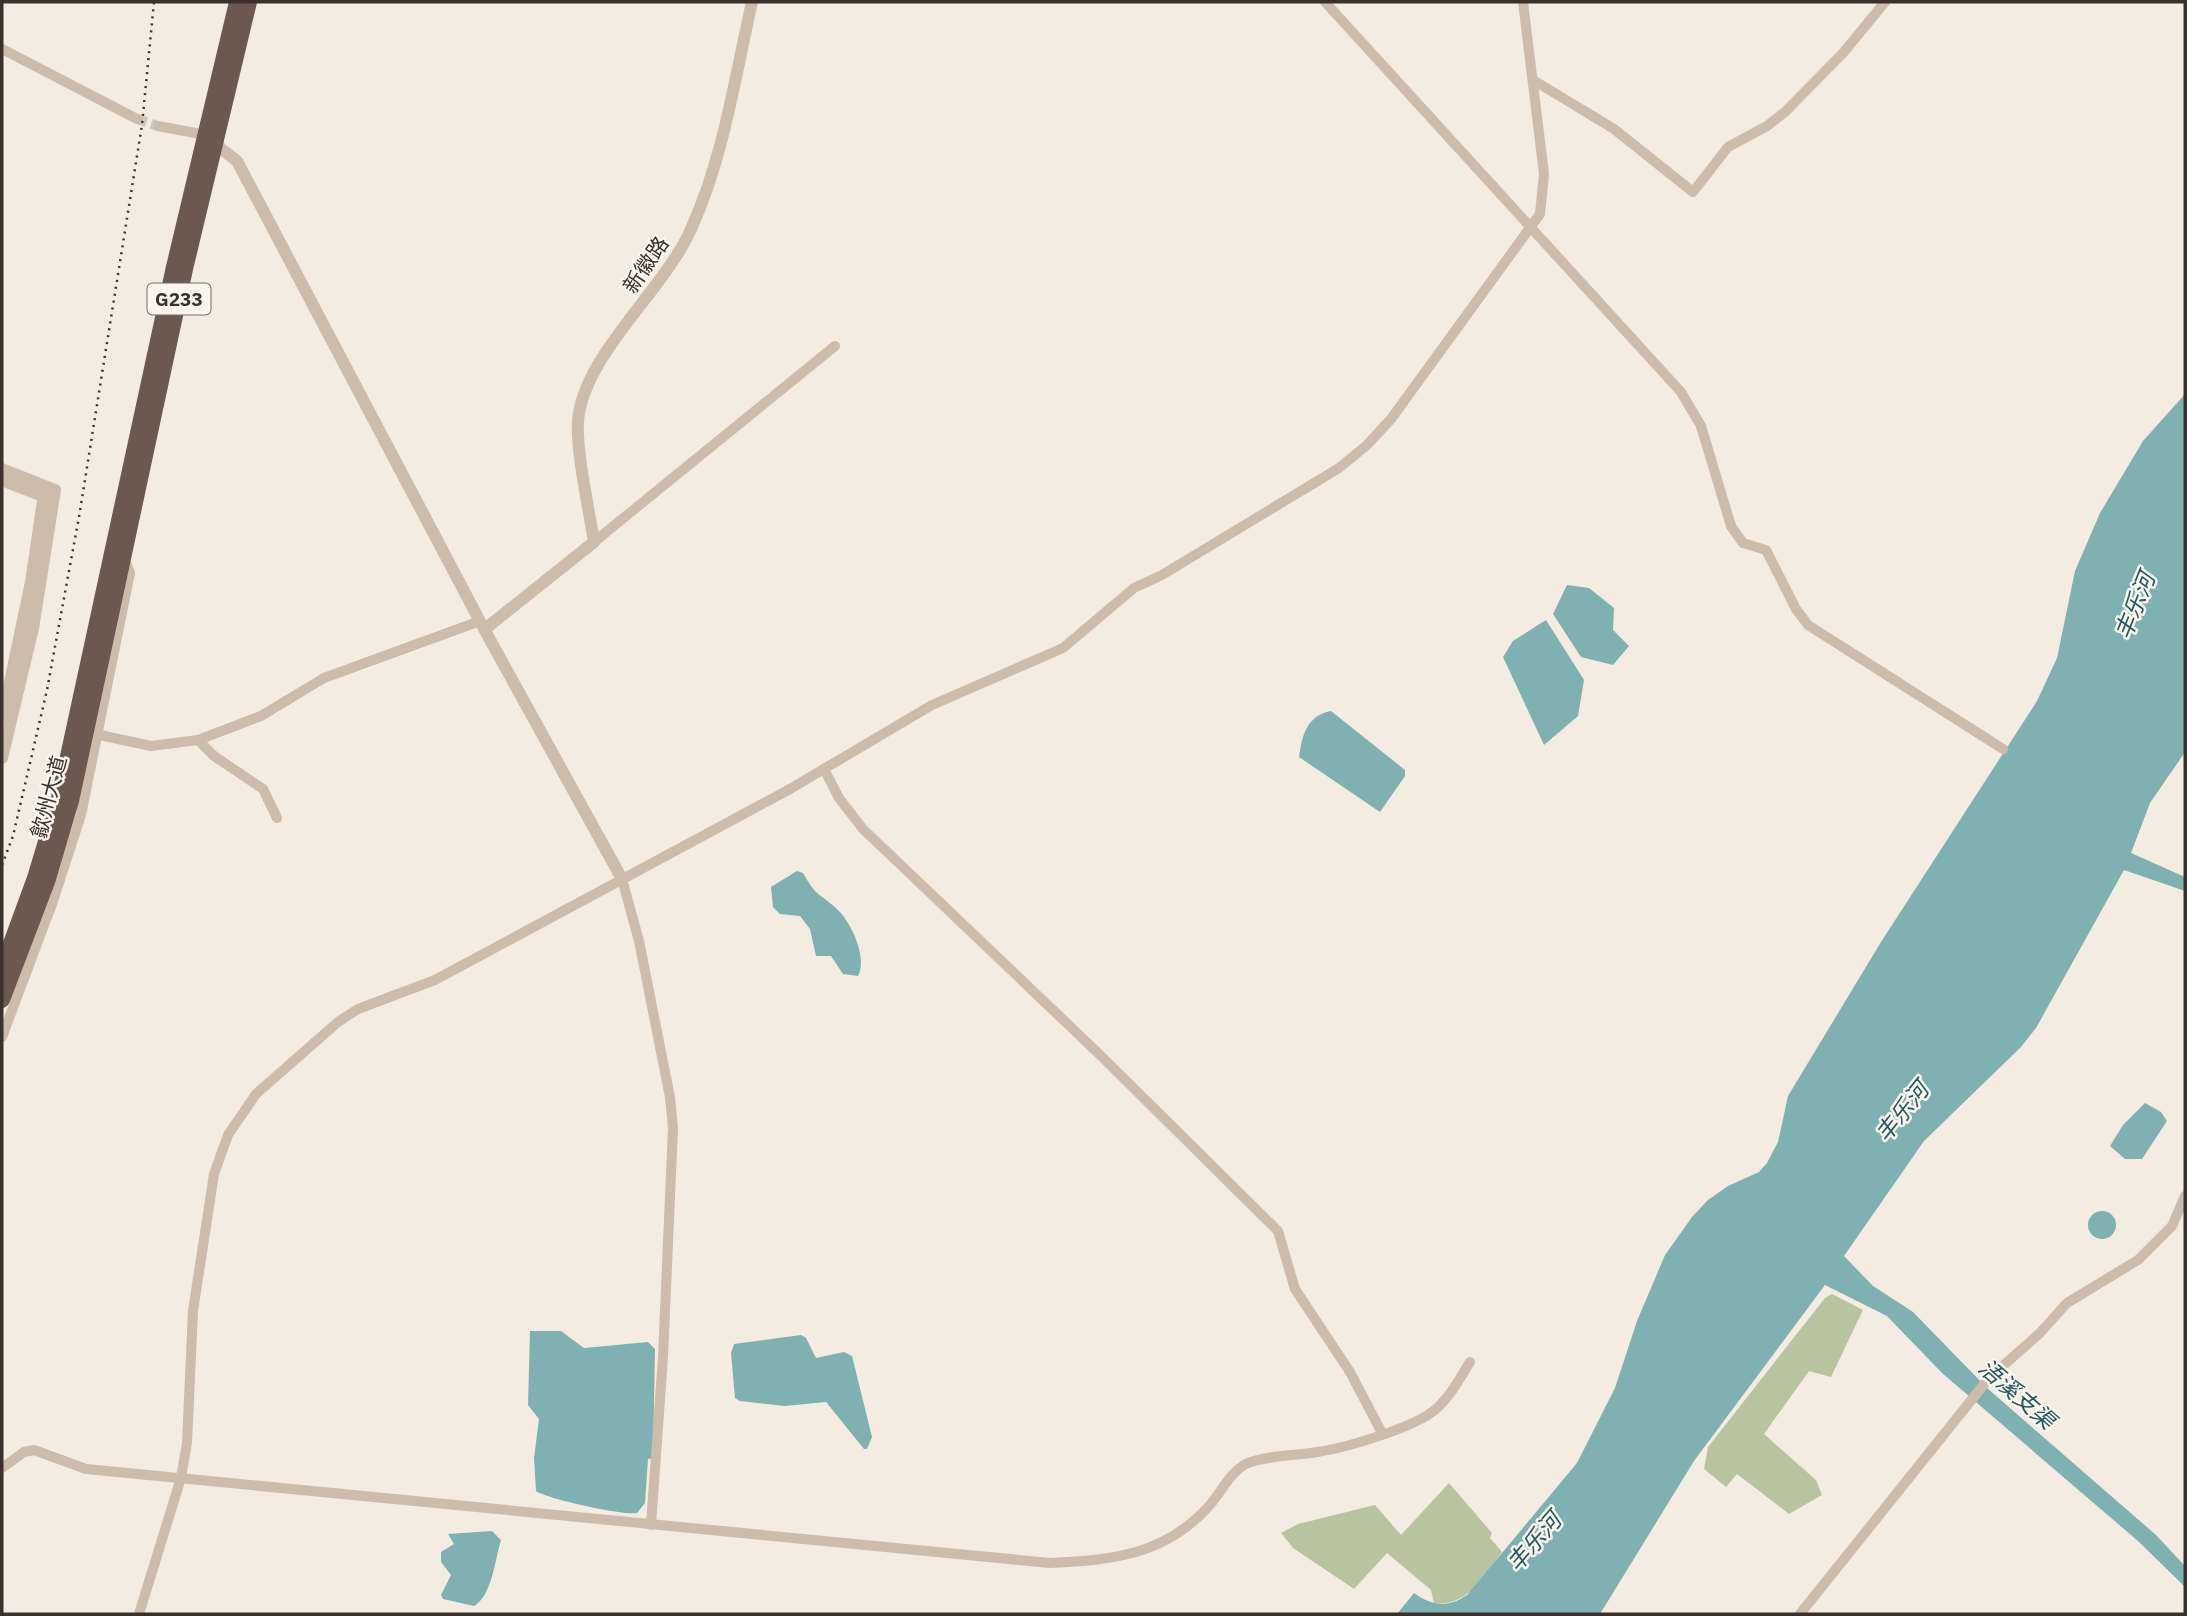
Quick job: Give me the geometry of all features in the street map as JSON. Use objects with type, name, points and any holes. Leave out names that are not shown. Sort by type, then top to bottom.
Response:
[{"type":"highway","name":"G233","points":[[108,597],[123,554],[237,2]]},
{"type":"highway","name":"G233","points":[[108,597],[210,140],[249,2]]},
{"type":"highway","name":"歙州大道","points":[[2,1000],[53,861],[92,734],[108,597]]},
{"type":"highway","name":"歙州大道","points":[[2,968],[35,878],[59,798],[108,597]]},
{"type":"street","name":"新徽路","points":[[594,542],[578,425],[581,404],[595,370],[672,267],[692,227],[719,151],[752,2]]},
{"type":"street","points":[[1325,2],[1689,402],[1701,426],[1731,526],[1743,543],[1766,550],[1806,623],[2003,749]]},
{"type":"street","points":[[139,1614],[181,1478],[187,1443],[193,1311],[212,1187],[223,1148],[242,1113],[265,1086],[348,1015],[435,980],[824,769],[932,705],[1063,648],[1134,588],[1162,576],[1348,461],[1391,419],[1540,214],[1544,186],[1524,2]]},
{"type":"street","points":[[1533,80],[1614,129],[1693,192],[1728,147],[1768,126],[1785,112],[1843,53],[1885,2]]},
{"type":"street","points":[[2,49],[137,119]]},
{"type":"street","points":[[158,126],[210,140],[237,161],[483,625],[622,880],[639,941],[672,1113],[664,1344],[651,1525]]},
{"type":"street","points":[[92,734],[151,746],[198,740],[261,716],[324,678],[483,625],[594,542],[835,346]]},
{"type":"street","points":[[2,469],[47,495]]},
{"type":"street","points":[[2,480],[47,495]]},
{"type":"street","points":[[2,720],[47,495]]},
{"type":"street","points":[[2,758],[33,628],[47,495]]},
{"type":"street","points":[[2,1037],[65,868],[92,734],[130,573],[123,554]]},
{"type":"street","points":[[198,740],[214,756],[263,789],[277,818]]},
{"type":"street","points":[[824,769],[839,799],[863,829],[1097,1052],[1278,1231],[1295,1289],[1350,1372],[1382,1433]]},
{"type":"street","points":[[1800,1614],[1987,1382],[2040,1334],[2067,1303],[2138,1260],[2172,1226],[2185,1196]]},
{"type":"street","points":[[2,1468],[24,1452],[34,1450],[86,1469],[1050,1563],[1092,1560],[1136,1552],[1166,1542],[1195,1521],[1235,1473],[1251,1462],[1337,1449],[1437,1409],[1471,1362]]},
{"type":"green space","points":[[1832,1294],[1863,1310],[1831,1377],[1809,1371],[1764,1434],[1816,1480],[1822,1495],[1789,1514],[1737,1474],[1726,1487],[1704,1469],[1708,1447],[1825,1298]]},
{"type":"green space","points":[[1449,1483],[1492,1533],[1490,1538],[1502,1552],[1474,1588],[1466,1595],[1446,1603],[1434,1603],[1431,1590],[1387,1553],[1354,1589],[1293,1548],[1281,1533],[1298,1524],[1375,1505],[1401,1535]]},
{"type":"water","name":"丰乐河","points":[[2185,394],[2185,752],[2150,803],[2131,853],[2185,877],[2185,891],[2124,870],[2036,1028],[2021,1047],[1924,1141],[1844,1256],[1873,1286],[1913,1312],[1987,1388],[2156,1535],[2185,1566],[2185,1587],[2138,1541],[1942,1373],[1887,1316],[1825,1285],[1694,1461],[1600,1614],[1397,1614],[1414,1593],[1427,1601],[1440,1604],[1453,1602],[1467,1595],[1577,1463],[1615,1388],[1637,1321],[1665,1255],[1692,1217],[1708,1200],[1728,1186],[1759,1172],[1767,1163],[1778,1142],[1788,1096],[1881,942],[2037,701],[2057,658],[2075,571],[2100,513],[2143,441]]},
{"type":"water","points":[[1567,585],[1589,588],[1614,608],[1613,630],[1629,646],[1613,665],[1581,657],[1553,614]]},
{"type":"water","points":[[1546,620],[1584,680],[1578,716],[1544,745],[1503,657],[1513,641]]},
{"type":"water","points":[[1331,711],[1405,770],[1405,776],[1380,812],[1299,757],[1304,735],[1311,722]]},
{"type":"water","points":[[797,871],[803,873],[815,891],[848,922],[861,960],[858,976],[843,974],[831,956],[816,956],[810,929],[800,916],[780,914],[773,907],[771,887]]},
{"type":"water","points":[[2145,1103],[2161,1112],[2167,1121],[2142,1159],[2125,1159],[2110,1146],[2123,1125]]},
{"type":"water","points":[[2102,1211],[2112,1215],[2116,1225],[2112,1235],[2102,1239],[2092,1235],[2088,1225],[2092,1215]]},
{"type":"water","points":[[530,1331],[561,1331],[584,1348],[648,1342],[655,1349],[653,1458],[648,1459],[645,1503],[637,1513],[585,1506],[536,1491],[534,1458],[539,1419],[528,1405]]},
{"type":"water","points":[[801,1335],[806,1338],[816,1358],[844,1352],[852,1356],[872,1437],[867,1449],[864,1449],[826,1402],[785,1406],[740,1401],[735,1398],[731,1353],[734,1344]]},
{"type":"water","points":[[492,1531],[501,1540],[489,1586],[480,1601],[474,1606],[443,1599],[441,1595],[451,1575],[441,1562],[441,1552],[454,1544],[448,1534]]},
{"type":"tunnel","points":[[137,119],[158,126]]},
{"type":"railway","points":[[2,865],[13,836],[47,690],[79,517],[142,125],[154,2]]},
{"type":"water label","name":"浯溪支渠","points":[[2017,1394]]}]
